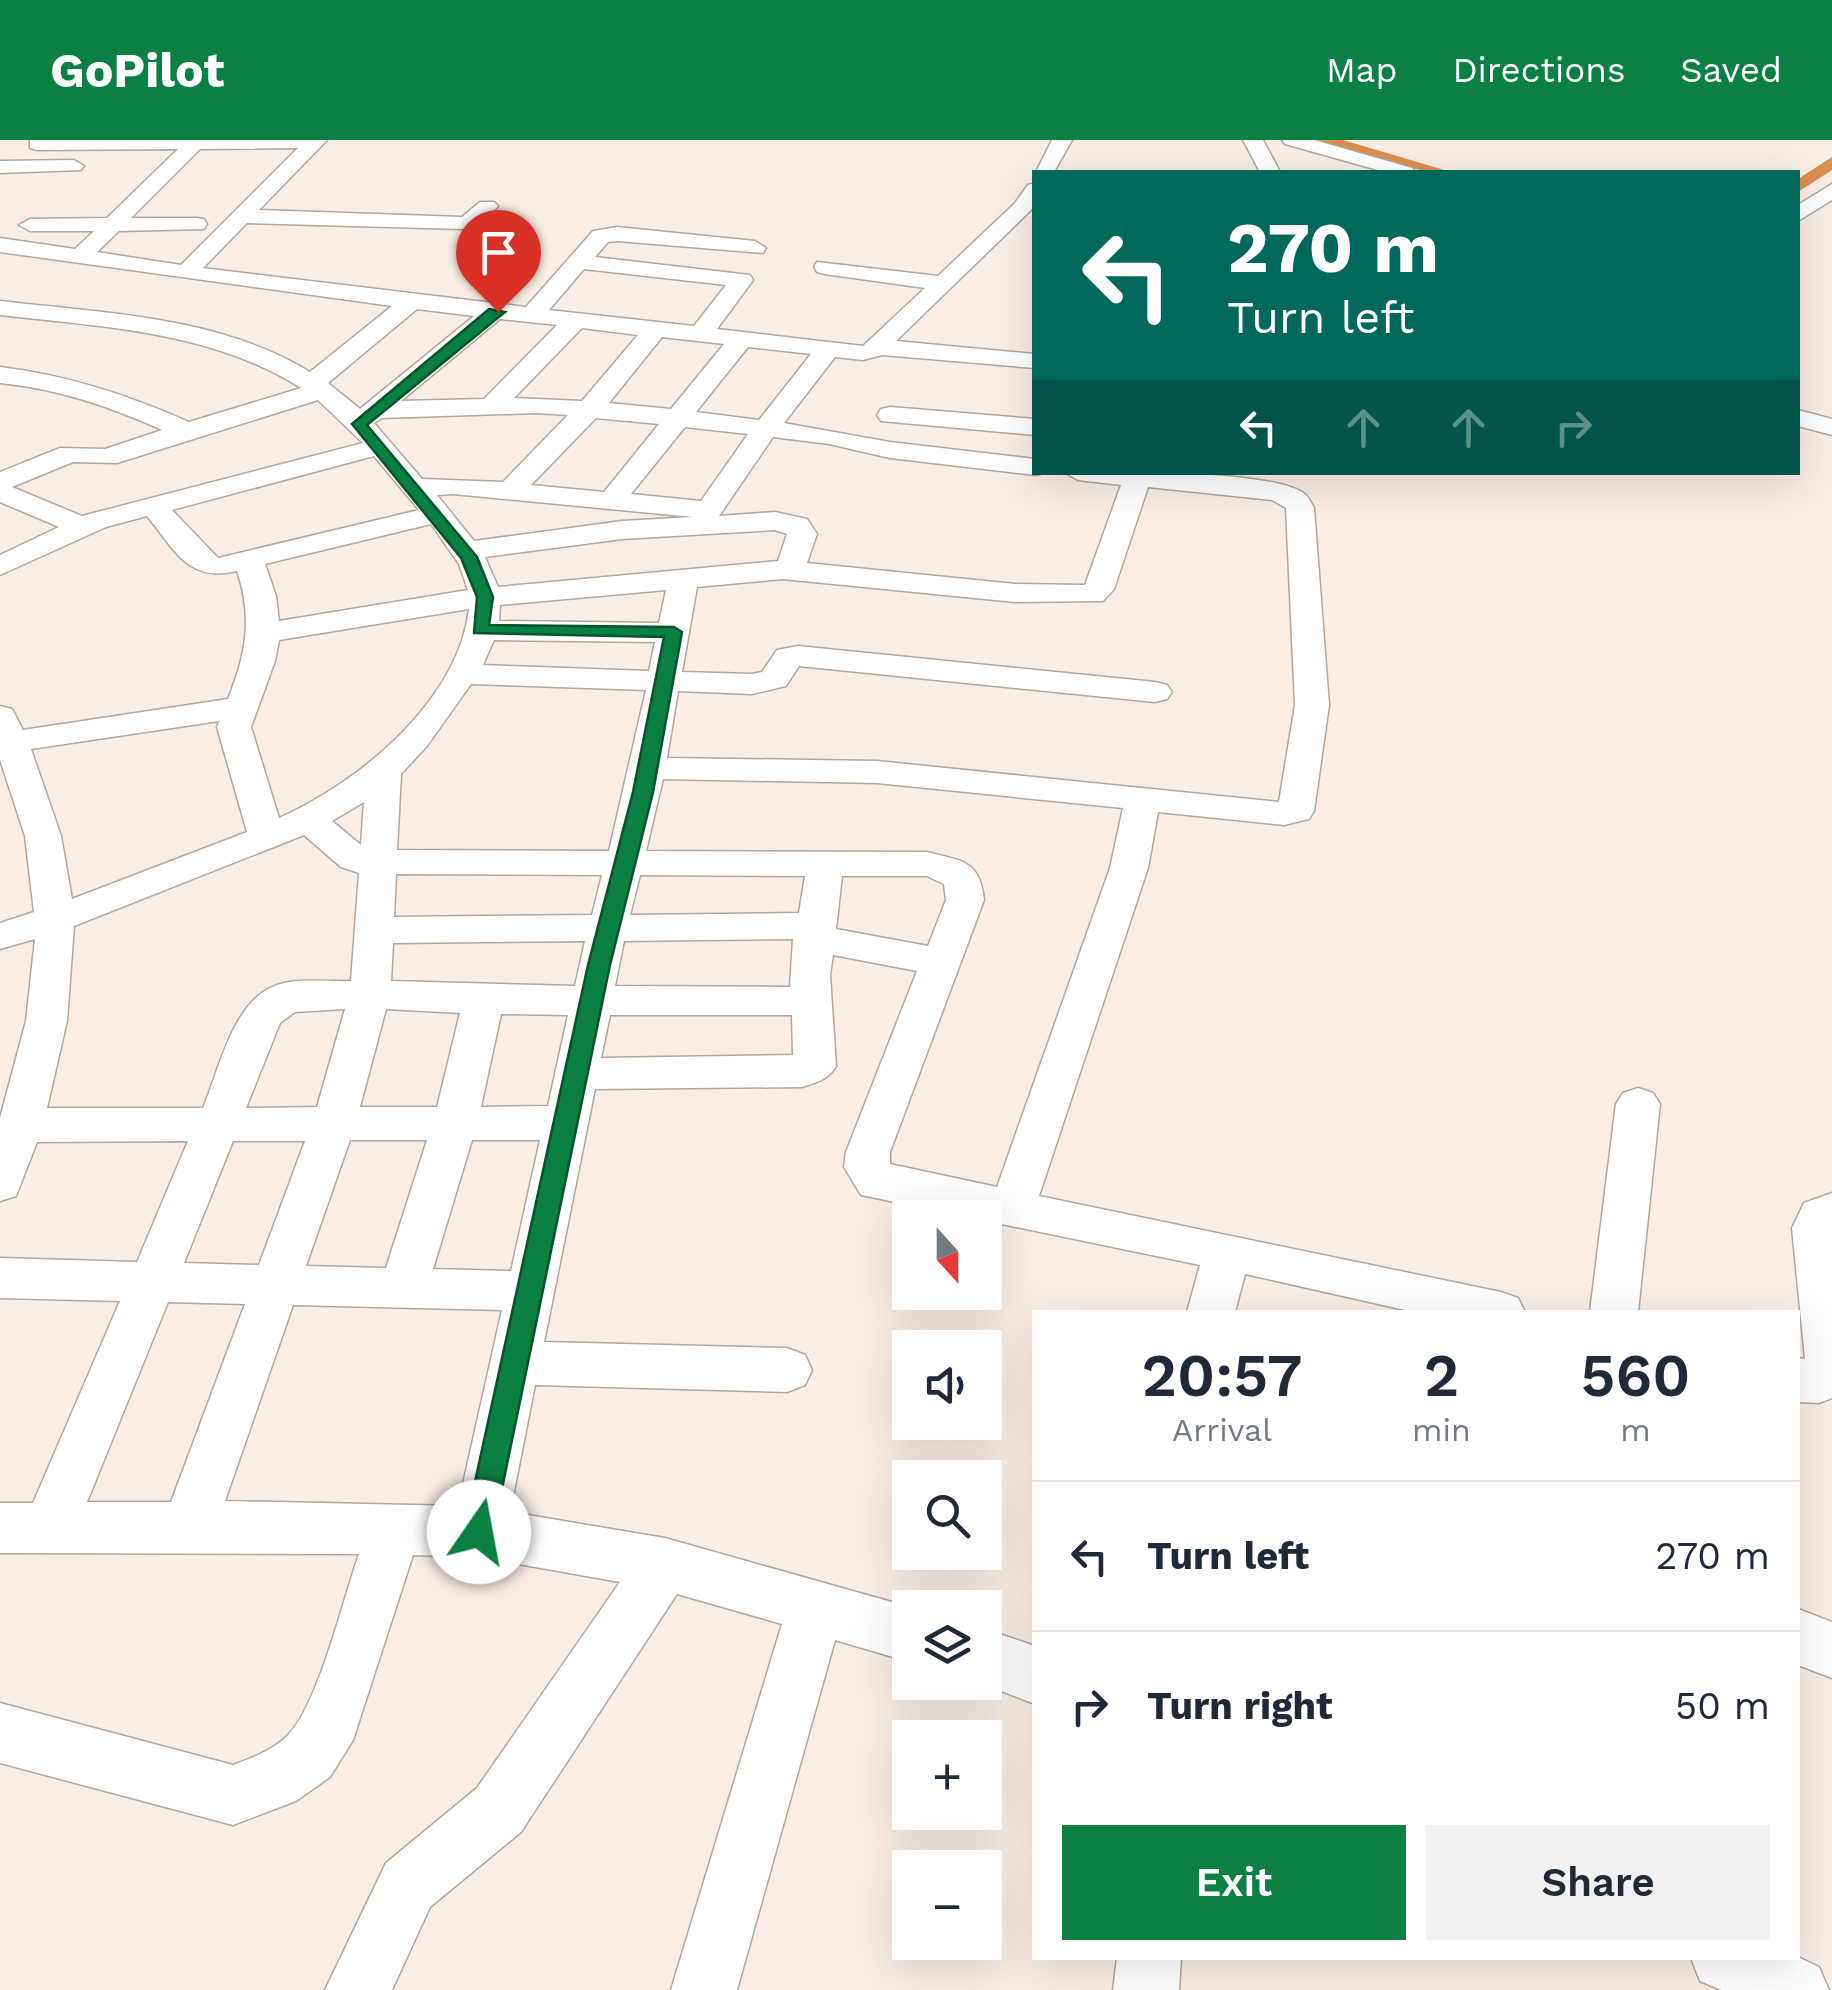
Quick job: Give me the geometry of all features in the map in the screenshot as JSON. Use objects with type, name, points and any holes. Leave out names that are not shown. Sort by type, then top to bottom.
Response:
[{"type":"street","points":[[1045,170],[1062,140]]},
{"type":"street","points":[[1254,140],[1269,170]]},
{"type":"street","points":[[1292,140],[1398,170]]},
{"type":"street","points":[[12,291],[74,256],[114,225],[197,141]]},
{"type":"street","points":[[37,144],[316,141]]},
{"type":"street","points":[[188,270],[316,141]]},
{"type":"street","points":[[136,165],[209,165]]},
{"type":"street","points":[[0,167],[98,166]]},
{"type":"street","points":[[1800,214],[1832,190]]},
{"type":"street","points":[[0,244],[412,302],[863,353],[876,347],[1032,198]]},
{"type":"street","points":[[243,216],[464,223],[486,206]]},
{"type":"street","points":[[30,225],[196,224]]},
{"type":"street","points":[[532,316],[598,238],[608,234],[755,248]]},
{"type":"street","points":[[578,262],[742,280],[699,336]]},
{"type":"street","points":[[824,266],[942,283]]},
{"type":"street","points":[[12,291],[119,323],[247,351],[285,367],[368,417],[536,405],[766,428],[890,450],[1032,467]]},
{"type":"street","points":[[0,482],[70,454],[108,457],[186,431],[215,426],[316,386],[412,302]]},
{"type":"street","points":[[368,417],[494,312]]},
{"type":"street","points":[[490,408],[575,321]]},
{"type":"street","points":[[0,404],[119,323]]},
{"type":"street","points":[[509,492],[589,410],[654,330]]},
{"type":"street","points":[[610,502],[741,340]]},
{"type":"street","points":[[876,347],[1032,361]]},
{"type":"street","points":[[718,516],[766,428],[828,350]]},
{"type":"street","points":[[861,443],[952,354]]},
{"type":"street","points":[[0,374],[37,379],[119,401],[186,431]]},
{"type":"street","points":[[890,414],[1032,427]]},
{"type":"street","points":[[0,936],[52,922],[268,837],[354,792],[404,753],[462,674],[480,630],[485,597],[480,577],[437,514],[381,446],[368,417]]},
{"type":"street","points":[[1800,419],[1832,427]]},
{"type":"street","points":[[0,566],[80,526],[381,446]]},
{"type":"street","points":[[648,768],[877,772],[1284,814],[1298,808],[1312,705],[1300,508],[1288,495],[1239,480],[1137,480],[1100,475]]},
{"type":"street","points":[[264,633],[485,597],[790,570],[1016,593],[1092,594],[1099,589],[1137,480]]},
{"type":"street","points":[[415,488],[453,486],[797,524],[802,534],[790,570]]},
{"type":"street","points":[[0,492],[80,526]]},
{"type":"street","points":[[153,506],[207,566],[248,560],[437,514]]},
{"type":"street","points":[[464,551],[718,516]]},
{"type":"street","points":[[248,560],[261,596],[264,633],[259,661],[234,726],[268,837]]},
{"type":"street","points":[[479,1532],[591,1000],[648,768],[684,578]]},
{"type":"street","points":[[480,630],[674,632]]},
{"type":"street","points":[[462,674],[760,683],[774,678],[788,657],[798,656],[1156,692]]},
{"type":"street","points":[[0,1182],[21,1124],[52,998],[47,853],[5,729],[238,708]]},
{"type":"street","points":[[190,1526],[334,1123],[370,994],[384,768]]},
{"type":"street","points":[[1012,1209],[1128,868],[1142,799]]},
{"type":"street","points":[[306,818],[354,859],[378,863],[927,864],[950,870],[963,879],[965,900],[868,1152],[867,1166],[877,1182],[1228,1251],[1493,1310]]},
{"type":"street","points":[[578,1074],[810,1070],[816,1059],[813,932],[825,865]]},
{"type":"street","points":[[373,930],[813,932],[942,962]]},
{"type":"street","points":[[812,1000],[484,1000],[370,994],[286,998],[274,1003],[263,1015],[150,1282],[25,1528],[190,1526],[479,1532],[665,1564],[892,1629]]},
{"type":"street","points":[[403,1288],[455,1123],[484,1000]]},
{"type":"street","points":[[1614,1310],[1638,1104]]},
{"type":"street","points":[[21,1124],[568,1123]]},
{"type":"street","points":[[1800,1380],[1819,1381],[1831,1367],[1815,1228],[1820,1216],[1832,1211]]},
{"type":"street","points":[[1212,1310],[1228,1251]]},
{"type":"street","points":[[0,1278],[530,1291]]},
{"type":"street","points":[[514,1364],[787,1370]]},
{"type":"street","points":[[0,1733],[234,1795],[275,1780],[309,1756],[332,1719],[393,1532]]},
{"type":"street","points":[[358,1990],[408,1885],[499,1810],[665,1564]]},
{"type":"street","points":[[704,1990],[816,1606]]},
{"type":"street","points":[[1800,1638],[1832,1650]]},
{"type":"street","points":[[1002,1663],[1032,1674]]},
{"type":"street","points":[[1146,1990],[1149,1960]]},
{"type":"street","points":[[1728,1960],[1796,1990]]},
{"type":"waterway","points":[[1325,140],[1436,170]]},
{"type":"waterway","points":[[1800,186],[1832,162]]},
{"type":"route","points":[[479,1532],[591,1000],[643,792],[674,632],[480,630],[485,597],[469,557],[359,424],[498,312]]}]
